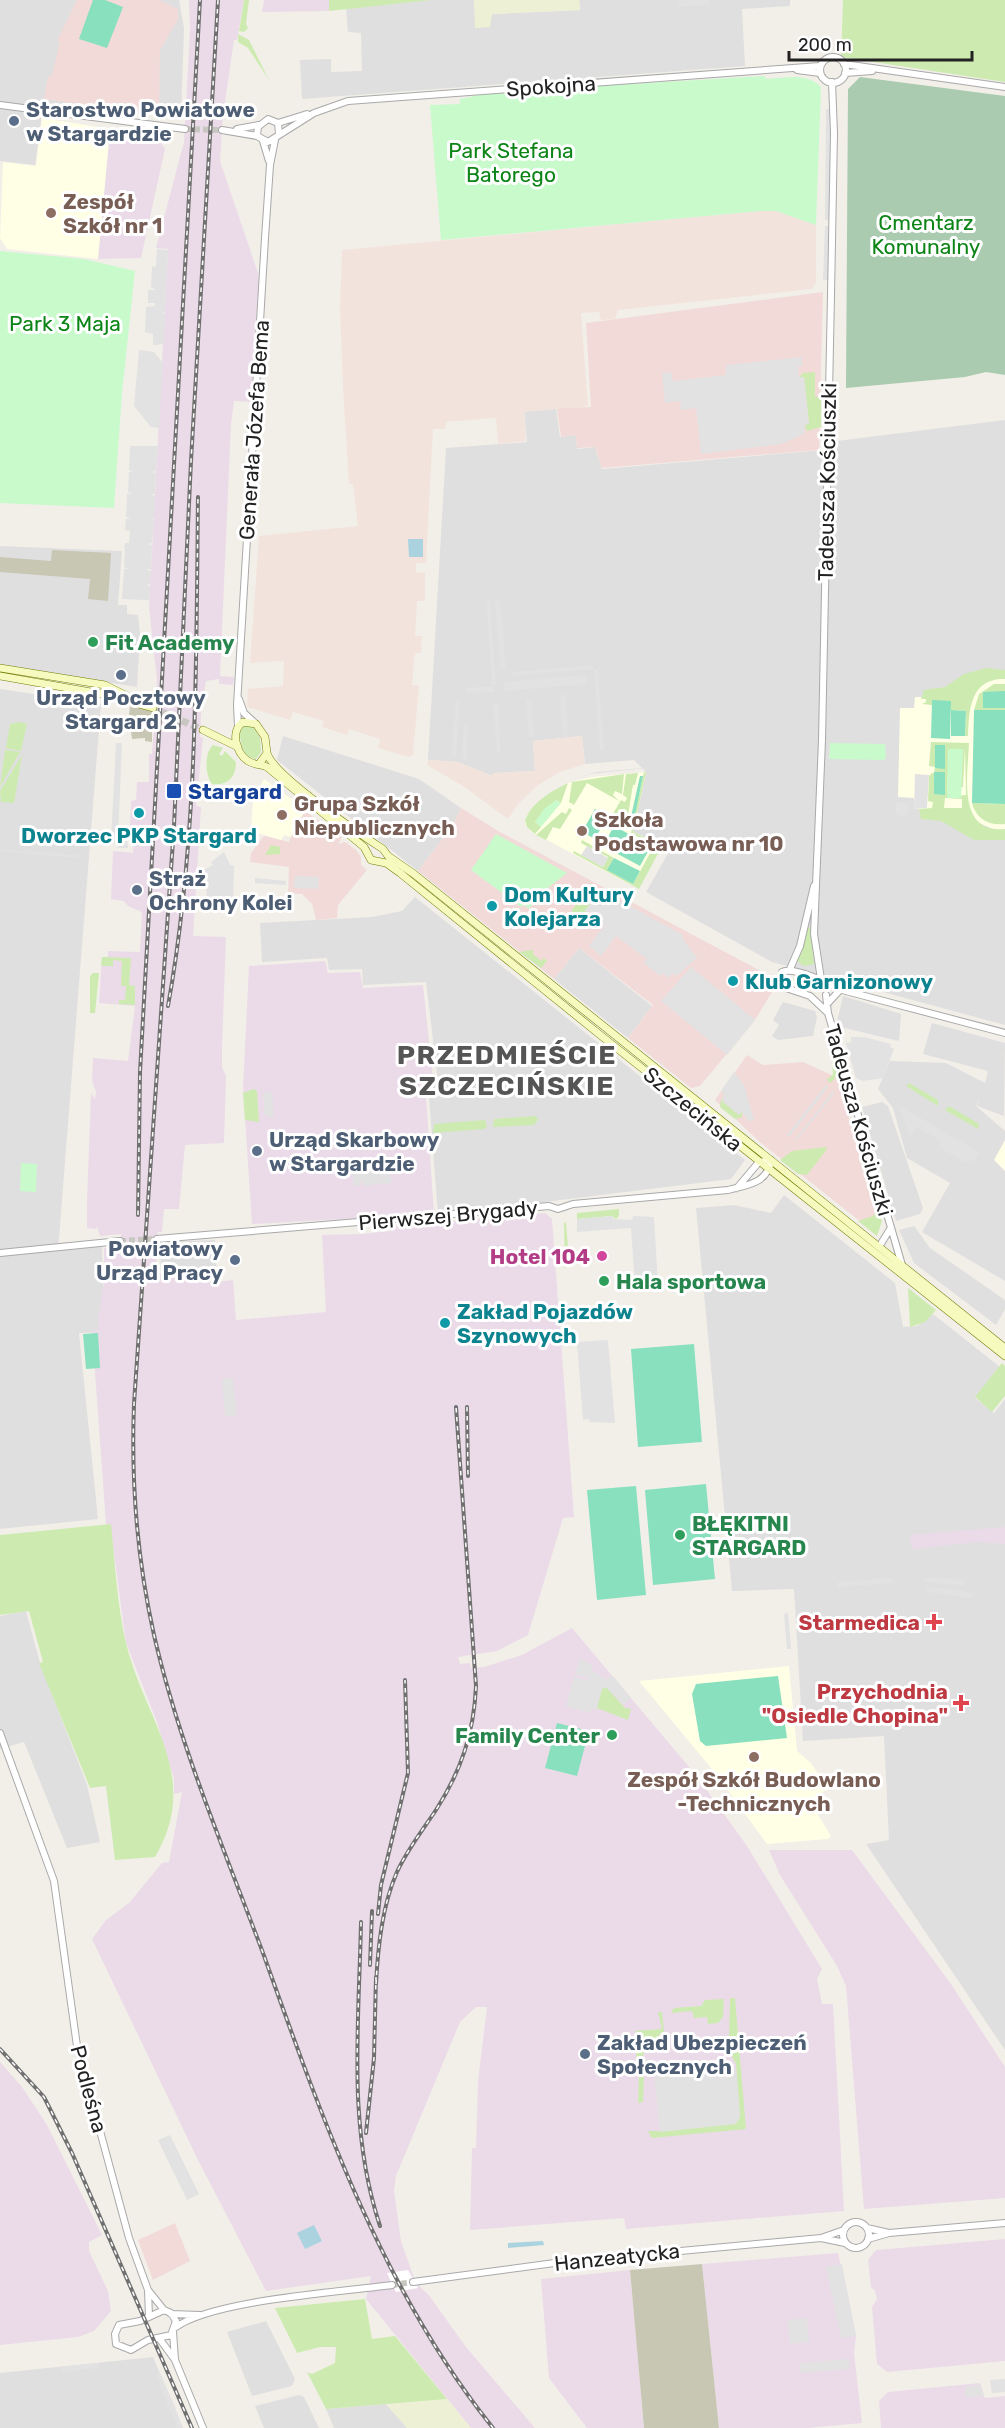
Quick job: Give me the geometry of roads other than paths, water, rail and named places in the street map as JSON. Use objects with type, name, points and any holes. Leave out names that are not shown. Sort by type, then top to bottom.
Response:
[{"type":"main road","points":[[0,668],[111,691],[153,708]]},
{"type":"main road","points":[[0,676],[102,694],[111,691]]},
{"type":"main road","points":[[102,694],[108,699],[111,691]]},
{"type":"main road","points":[[203,730],[238,747],[248,761],[267,767],[368,853],[374,862],[381,862],[385,853],[378,846],[291,782],[271,762],[265,737],[256,724],[246,722],[227,735],[217,735]]},
{"type":"main road","points":[[237,728],[238,747]]},
{"type":"main road","points":[[259,764],[267,753]]},
{"type":"main road","points":[[368,853],[371,848],[378,846]]},
{"type":"main road","name":"Szczecińska","points":[[385,853],[1005,1348]]},
{"type":"main road","name":"Szczecińska","points":[[381,862],[410,880],[759,1162],[1005,1356]]},
{"type":"street","points":[[891,72],[859,70],[845,74],[838,81],[832,82],[823,78],[820,69],[827,58],[833,57],[844,64],[1005,87]]},
{"type":"street","points":[[844,64],[845,74]]},
{"type":"street","name":"Spokojna","points":[[278,123],[348,101],[790,69],[820,69]]},
{"type":"street","name":"Tadeusza Kościuszki","points":[[832,82],[834,133],[822,740],[814,947],[826,994],[827,1012],[902,1265]]},
{"type":"street","points":[[0,105],[185,129]]},
{"type":"street","name":"Spokojna","points":[[277,137],[314,113]]},
{"type":"street","points":[[222,130],[260,124],[268,119],[278,123],[277,137],[263,141],[257,136],[232,130]]},
{"type":"street","points":[[257,136],[260,124]]},
{"type":"street","name":"Generała Józefa Bema","points":[[237,728],[270,165],[277,137]]},
{"type":"street","name":"Generała Józefa Bema","points":[[263,141],[270,165]]},
{"type":"street","points":[[239,695],[244,713],[256,724]]},
{"type":"street","name":"Tadeusza Kościuszki","points":[[816,882],[800,946],[790,969],[782,972],[780,984],[787,990],[803,992],[815,999],[827,1012]]},
{"type":"street","points":[[790,969],[823,980],[840,990],[1005,1033]]},
{"type":"street","points":[[815,999],[840,990]]},
{"type":"street","points":[[827,1004],[840,990]]},
{"type":"street","points":[[771,1160],[769,1169],[750,1186],[737,1188],[759,1162],[771,1160]]},
{"type":"street","name":"Pierwszej Brygady","points":[[157,1239],[542,1206],[558,1209],[573,1204],[737,1188]]},
{"type":"street","name":"Tadeusza Kościuszki","points":[[879,1247],[890,1228]]},
{"type":"street","points":[[0,1253],[120,1241]]},
{"type":"street","points":[[889,1255],[895,1247]]},
{"type":"street","name":"Podleśna","points":[[0,1733],[54,1881],[77,2046],[129,2238],[148,2290],[149,2316]]},
{"type":"street","points":[[889,2233],[866,2228],[861,2223],[853,2222],[844,2230],[845,2243],[858,2248],[868,2239],[889,2233],[1005,2223]]},
{"type":"street","points":[[866,2228],[868,2239]]},
{"type":"street","name":"Hanzeatycka","points":[[413,2282],[573,2261],[821,2238],[844,2230]]},
{"type":"street","name":"Hanzeatycka","points":[[821,2238],[845,2243]]},
{"type":"street","points":[[200,2315],[159,2338],[148,2340],[131,2350],[121,2348],[115,2342],[115,2334],[119,2325],[140,2321],[164,2310],[171,2313],[200,2315],[264,2302],[392,2285]]},
{"type":"street","name":"Podleśna","points":[[148,2290],[164,2310]]},
{"type":"street","points":[[171,2313],[175,2360]]},
{"type":"street","points":[[159,2338],[175,2360],[203,2428]]},
{"type":"water","points":[[408,539],[423,539],[423,557],[409,557]]},
{"type":"water","points":[[314,2225],[322,2241],[305,2249],[297,2233]]},
{"type":"water","points":[[543,2241],[544,2245],[508,2248],[508,2243]]},
{"type":"tunnel","points":[[185,129],[222,130]]},
{"type":"tunnel","points":[[153,708],[203,730]]},
{"type":"tunnel","points":[[120,1241],[157,1239]]},
{"type":"tunnel","points":[[392,2285],[413,2282]]},
{"type":"railway","points":[[138,1215],[140,1072],[200,0]]},
{"type":"railway","points":[[218,0],[191,461],[174,826],[134,1404],[133,1462],[139,1549],[154,1635],[189,1756],[332,2139],[387,2261],[419,2319],[454,2375],[493,2428]]},
{"type":"railway","points":[[168,1006],[185,880],[194,752],[198,497]]},
{"type":"railway","points":[[376,1984],[382,1927],[392,1885],[405,1856],[453,1781],[465,1751],[475,1703],[476,1686],[456,1407]]},
{"type":"railway","points":[[467,1407],[468,1476]]},
{"type":"railway","points":[[378,1914],[381,1885],[408,1773],[405,1680]]},
{"type":"railway","points":[[370,1965],[372,1911]]},
{"type":"railway","points":[[361,1922],[357,2038],[359,2113],[363,2151],[380,2226]]},
{"type":"railway","points":[[366,2133],[374,2058],[376,1977]]},
{"type":"railway","points":[[0,2049],[44,2097],[72,2153],[192,2428]]},
{"type":"place","name":"Starostwo Powiatowe w Stargardzie","points":[[14,121]]},
{"type":"place","name":"Zespół Szkół nr 1","points":[[51,213]]},
{"type":"place","name":"Fit Academy","points":[[93,642]]},
{"type":"place","name":"Urząd Pocztowy Stargard 2","points":[[121,675]]},
{"type":"place","name":"Stargard","points":[[174,791]]},
{"type":"place","name":"Dworzec PKP Stargard","points":[[139,813]]},
{"type":"place","name":"Grupa Szkół Niepublicznych","points":[[282,815]]},
{"type":"place","name":"Szkoła Podstawowa nr 10","points":[[582,831]]},
{"type":"place","name":"Straż Ochrony Kolei","points":[[137,890]]},
{"type":"place","name":"Dom Kultury Kolejarza","points":[[492,906]]},
{"type":"place","name":"Klub Garnizonowy","points":[[733,981]]},
{"type":"place","name":"Urząd Skarbowy w Stargardzie","points":[[257,1151]]},
{"type":"place","name":"Hotel 104","points":[[602,1256]]},
{"type":"place","name":"Powiatowy Urząd Pracy","points":[[235,1260]]},
{"type":"place","name":"Hala sportowa","points":[[604,1281]]},
{"type":"place","name":"Zakład Pojazdów Szynowych","points":[[445,1323]]},
{"type":"place","name":"BŁĘKITNI STARGARD","points":[[680,1535]]},
{"type":"place","name":"Starmedica","points":[[934,1622]]},
{"type":"place","name":"Przychodnia \"Osiedle Chopina\"","points":[[961,1703]]},
{"type":"place","name":"Family Center","points":[[612,1735]]},
{"type":"place","name":"Zespół Szkół Budowlano -Technicznych","points":[[754,1757]]},
{"type":"place","name":"Zakład Ubezpieczeń Społecznych","points":[[585,2054]]},
{"type":"district","name":"PRZEDMIEŚCIE SZCZECIŃSKIE","points":[[507,1070]]},
{"type":"park label","name":"Park Stefana Batorego","points":[[511,162]]},
{"type":"park label","name":"Cmentarz Komunalny","points":[[926,234]]},
{"type":"park label","name":"Park 3 Maja","points":[[65,323]]}]
